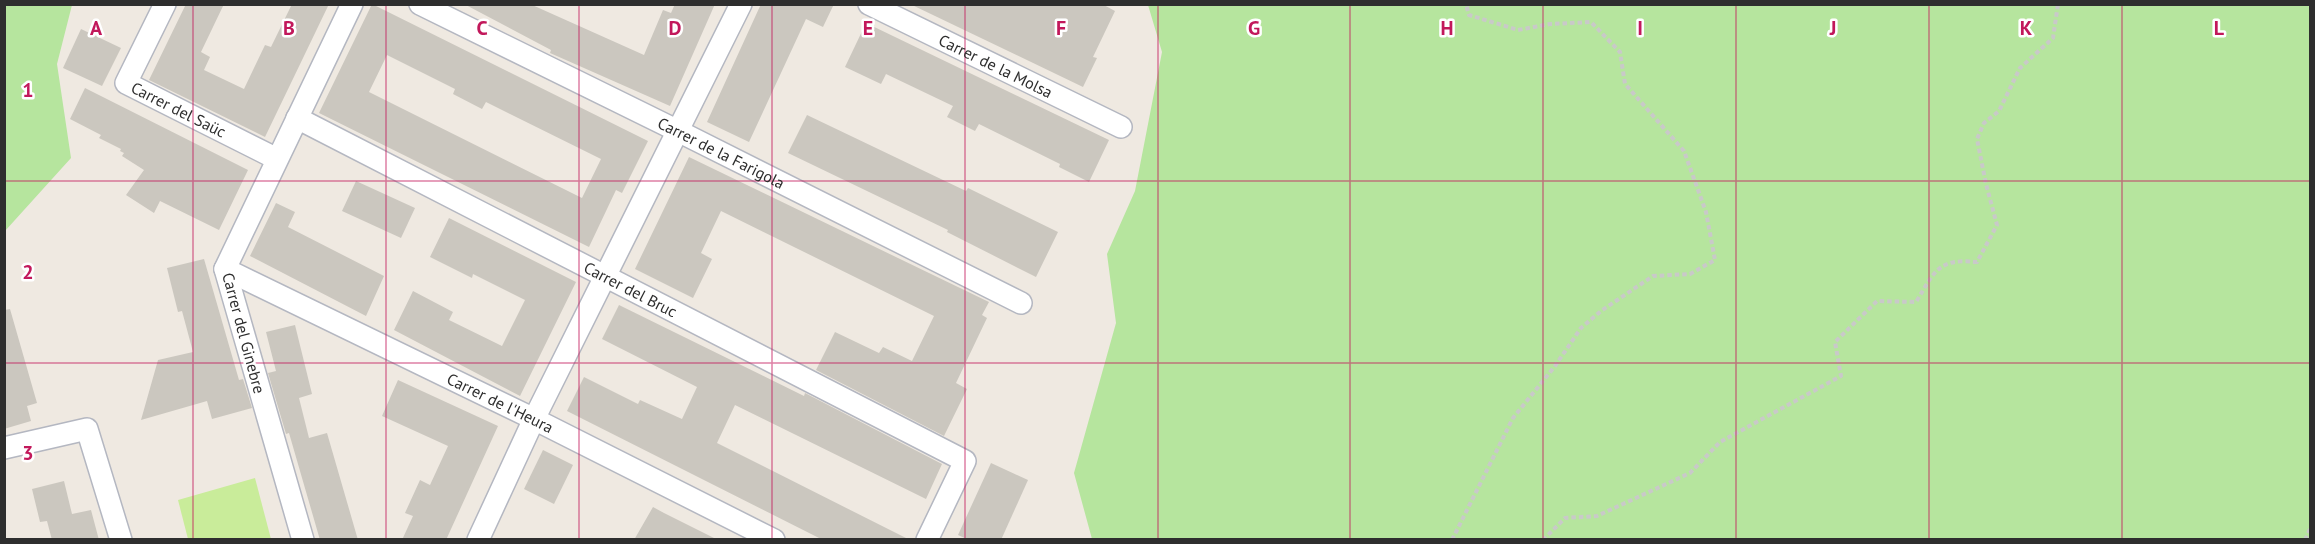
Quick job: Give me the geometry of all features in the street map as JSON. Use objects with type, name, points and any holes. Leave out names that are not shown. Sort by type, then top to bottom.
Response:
[{"type":"street","name":"Carrer del Saüc","points":[[165,4],[126,83],[277,159]]},
{"type":"street","name":"Carrer del Ginebre","points":[[303,540],[225,269],[352,4]]},
{"type":"street","name":"Carrer de la Farigola","points":[[420,4],[1021,303]]},
{"type":"street","points":[[478,540],[534,419],[741,4]]},
{"type":"street","name":"Carrer de la Molsa","points":[[869,4],[1121,127]]},
{"type":"street","name":"Carrer del Bruc","points":[[297,118],[965,461],[927,540]]},
{"type":"street","name":"Carrer de l'Heura","points":[[225,269],[534,419],[774,540]]},
{"type":"street","points":[[4,448],[87,429],[121,540]]},
{"type":"path","points":[[1452,540],[1513,418],[1555,366],[1581,328],[1601,311],[1653,276],[1690,274],[1715,260],[1706,212],[1684,151],[1625,84],[1620,52],[1591,22],[1550,24],[1518,30],[1469,15],[1466,4]]},
{"type":"path","points":[[1543,540],[1565,518],[1597,516],[1690,473],[1720,442],[1841,376],[1835,342],[1877,301],[1916,302],[1934,272],[1956,260],[1977,262],[1997,225],[1977,139],[1984,123],[1999,111],[2020,68],[2054,38],[2058,4]]},
{"type":"path","points":[[2305,540],[2310,530]]},
{"type":"green space","points":[[4,5],[72,5],[57,64],[71,158],[5,231]]},
{"type":"green space","points":[[1148,5],[2310,5],[2310,539],[1092,539],[1074,473],[1116,323],[1107,254],[1135,191],[1162,52]]},
{"type":"green space","points":[[255,478],[271,539],[188,539],[178,500]]},
{"type":"building","points":[[186,4],[224,4],[201,52],[210,57],[204,70],[244,89],[265,45],[271,47],[292,4],[329,4],[265,137],[149,80]]},
{"type":"building","points":[[372,4],[648,141],[622,193],[616,190],[589,247],[319,113]],"holes":[[[387,55],[455,89],[453,94],[482,109],[486,102],[601,159],[582,198],[369,92]]]},
{"type":"building","points":[[464,4],[530,4],[644,55],[663,10],[671,13],[675,4],[715,4],[670,106],[550,53],[551,50]]},
{"type":"building","points":[[761,4],[834,4],[823,27],[806,19],[749,142],[707,122]]},
{"type":"building","points":[[910,4],[1102,4],[1115,11],[1093,57],[1097,58],[1083,87]]},
{"type":"building","points":[[866,23],[1109,140],[1089,182],[1059,167],[1060,164],[979,124],[975,131],[947,117],[953,106],[886,74],[881,84],[845,67]]},
{"type":"building","points":[[81,29],[121,48],[102,86],[63,68]]},
{"type":"building","points":[[85,88],[248,170],[219,230],[160,201],[154,213],[126,195],[144,170],[122,156],[124,153],[120,151],[121,149],[99,138],[101,135],[70,119]]},
{"type":"building","points":[[807,115],[966,191],[968,188],[1058,232],[1036,277],[947,232],[948,230],[788,153]]},
{"type":"building","points":[[689,157],[989,302],[982,315],[987,318],[956,383],[967,389],[944,436],[816,370],[835,332],[879,353],[883,347],[912,361],[934,316],[721,211],[701,253],[712,259],[693,298],[635,269]]},
{"type":"building","points":[[356,181],[415,208],[401,238],[342,211]]},
{"type":"building","points":[[276,203],[295,212],[288,227],[384,276],[366,316],[250,256]]},
{"type":"building","points":[[449,218],[576,282],[520,396],[394,330],[413,291],[453,312],[449,320],[502,346],[525,300],[473,274],[472,278],[430,257]]},
{"type":"building","points":[[204,259],[239,380],[243,379],[252,408],[212,419],[207,401],[141,420],[158,360],[193,352],[182,311],[178,312],[167,268]]},
{"type":"building","points":[[619,305],[804,396],[805,393],[942,464],[926,499],[735,405],[717,443],[910,540],[823,540],[567,411],[584,377],[638,404],[640,400],[682,419],[697,387],[602,339]]},
{"type":"building","points":[[10,309],[37,403],[27,406],[31,421],[4,429],[4,310]]},
{"type":"building","points":[[295,325],[312,394],[299,398],[309,438],[327,433],[358,540],[320,540],[289,433],[286,434],[268,373],[276,371],[266,332]]},
{"type":"building","points":[[398,380],[498,426],[446,540],[402,540],[413,516],[405,513],[420,480],[430,485],[448,446],[382,416]]},
{"type":"building","points":[[543,450],[573,465],[554,504],[524,489]]},
{"type":"building","points":[[991,463],[1028,480],[1001,540],[969,540],[958,535]]},
{"type":"building","points":[[64,481],[72,514],[91,510],[99,540],[52,540],[47,521],[40,522],[32,489]]},
{"type":"building","points":[[653,507],[664,513],[718,540],[634,540]]}]
